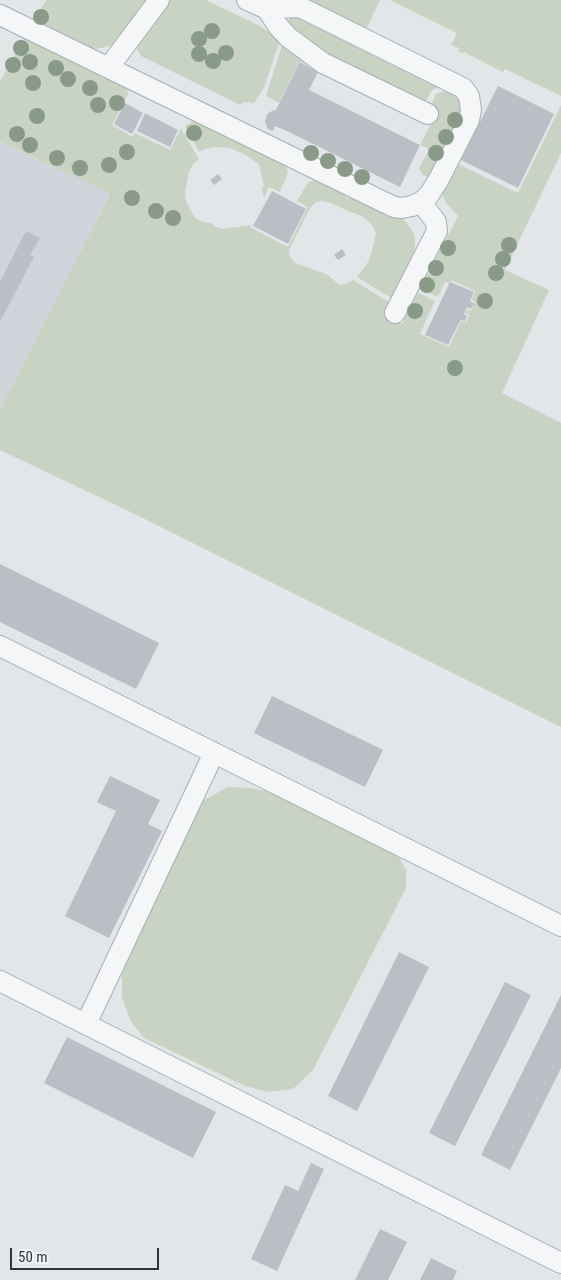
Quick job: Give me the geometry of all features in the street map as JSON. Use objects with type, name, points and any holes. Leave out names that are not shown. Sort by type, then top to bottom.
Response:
[{"type":"street","points":[[109,67],[158,0]]},
{"type":"street","points":[[0,15],[394,207],[412,206],[421,202],[429,195],[469,120],[471,110],[469,96],[463,88],[302,8],[267,9],[247,0]]},
{"type":"street","points":[[267,9],[288,37],[322,63],[428,114]]},
{"type":"street","points":[[395,313],[437,231],[436,222],[421,202]]},
{"type":"street","points":[[0,646],[561,926]]},
{"type":"street","points":[[86,1024],[214,753]]},
{"type":"street","points":[[0,981],[561,1263]]},
{"type":"shaded area","points":[[0,141],[110,194],[0,409]]},
{"type":"green space","points":[[46,0],[148,0],[113,45],[97,49],[88,48],[33,23]]},
{"type":"green space","points":[[170,0],[206,0],[260,26],[280,40],[264,88],[254,103],[244,102],[240,105],[141,56],[137,49],[138,43]]},
{"type":"green space","points":[[297,0],[380,0],[364,34]]},
{"type":"green space","points":[[390,0],[561,0],[561,96],[505,69],[503,72],[464,52],[463,54],[458,51],[459,48],[451,45],[457,33]]},
{"type":"green space","points":[[295,14],[445,86],[432,90],[424,105],[327,57],[291,31],[288,22],[291,15]]},
{"type":"green space","points":[[24,38],[127,89],[128,94],[112,125],[133,137],[135,133],[170,150],[181,128],[199,159],[189,171],[185,193],[186,201],[195,218],[203,222],[211,223],[222,229],[251,225],[250,227],[288,247],[308,207],[297,201],[309,182],[316,180],[348,191],[346,197],[348,199],[351,193],[401,217],[414,234],[415,249],[391,298],[357,277],[368,262],[373,247],[376,233],[372,225],[362,216],[331,203],[316,202],[310,208],[289,250],[290,257],[295,263],[326,274],[340,285],[353,280],[389,302],[383,314],[402,324],[418,293],[435,301],[420,334],[449,347],[461,321],[466,323],[469,315],[465,313],[467,309],[471,311],[475,302],[472,300],[475,291],[451,280],[450,284],[445,282],[438,297],[420,289],[458,216],[447,204],[442,194],[442,189],[454,162],[518,193],[561,105],[561,153],[505,270],[549,290],[502,393],[561,423],[561,727],[141,517],[0,450],[0,409],[110,194],[0,141],[0,82]]},
{"type":"green space","points":[[283,42],[317,69],[300,61],[279,103],[266,96]]},
{"type":"green space","points":[[451,89],[460,96],[464,114],[429,177],[423,175],[419,169],[429,149],[420,145],[437,112],[430,108],[436,94]]},
{"type":"green space","points":[[195,120],[281,160],[286,166],[288,173],[280,192],[269,187],[264,198],[262,188],[264,186],[259,164],[244,154],[230,148],[215,147],[199,152],[185,126]]},
{"type":"green space","points":[[228,787],[251,788],[280,794],[385,847],[398,856],[406,870],[406,888],[313,1070],[293,1089],[268,1092],[245,1086],[144,1038],[131,1022],[122,998],[122,966],[202,801]]},
{"type":"building","points":[[300,62],[318,72],[309,90],[420,145],[400,187],[287,131],[275,126],[273,131],[268,129],[265,122],[267,114],[276,110]]},
{"type":"building","points":[[498,86],[554,114],[518,188],[461,160]]},
{"type":"building","points":[[125,103],[143,113],[132,134],[114,124]]},
{"type":"building","points":[[145,113],[178,130],[170,147],[137,131]]},
{"type":"building","points":[[218,174],[222,179],[214,185],[210,180]]},
{"type":"building","points":[[272,191],[306,209],[288,244],[253,226]]},
{"type":"building","points":[[26,231],[40,238],[30,255],[34,257],[0,322],[0,282]]},
{"type":"building","points":[[342,249],[346,255],[338,260],[334,255]]},
{"type":"building","points":[[450,282],[474,292],[470,301],[474,303],[471,309],[467,307],[464,314],[467,316],[465,322],[461,319],[448,345],[425,335]]},
{"type":"building","points":[[0,564],[159,643],[136,689],[0,622]]},
{"type":"building","points":[[272,696],[383,750],[365,787],[254,733]]},
{"type":"building","points":[[110,776],[160,800],[148,824],[162,831],[109,938],[65,916],[116,811],[97,802]]},
{"type":"building","points":[[399,952],[429,967],[357,1111],[328,1096]]},
{"type":"building","points":[[505,982],[531,995],[455,1146],[429,1133]]},
{"type":"building","points":[[561,995],[561,1068],[510,1170],[481,1155]]},
{"type":"building","points":[[67,1037],[216,1112],[193,1158],[44,1083]]},
{"type":"building","points":[[311,1163],[324,1169],[277,1271],[251,1259],[285,1185],[298,1191]]},
{"type":"building","points":[[380,1229],[407,1242],[388,1280],[355,1280]]},
{"type":"building","points":[[431,1258],[457,1271],[453,1280],[420,1280]]}]
